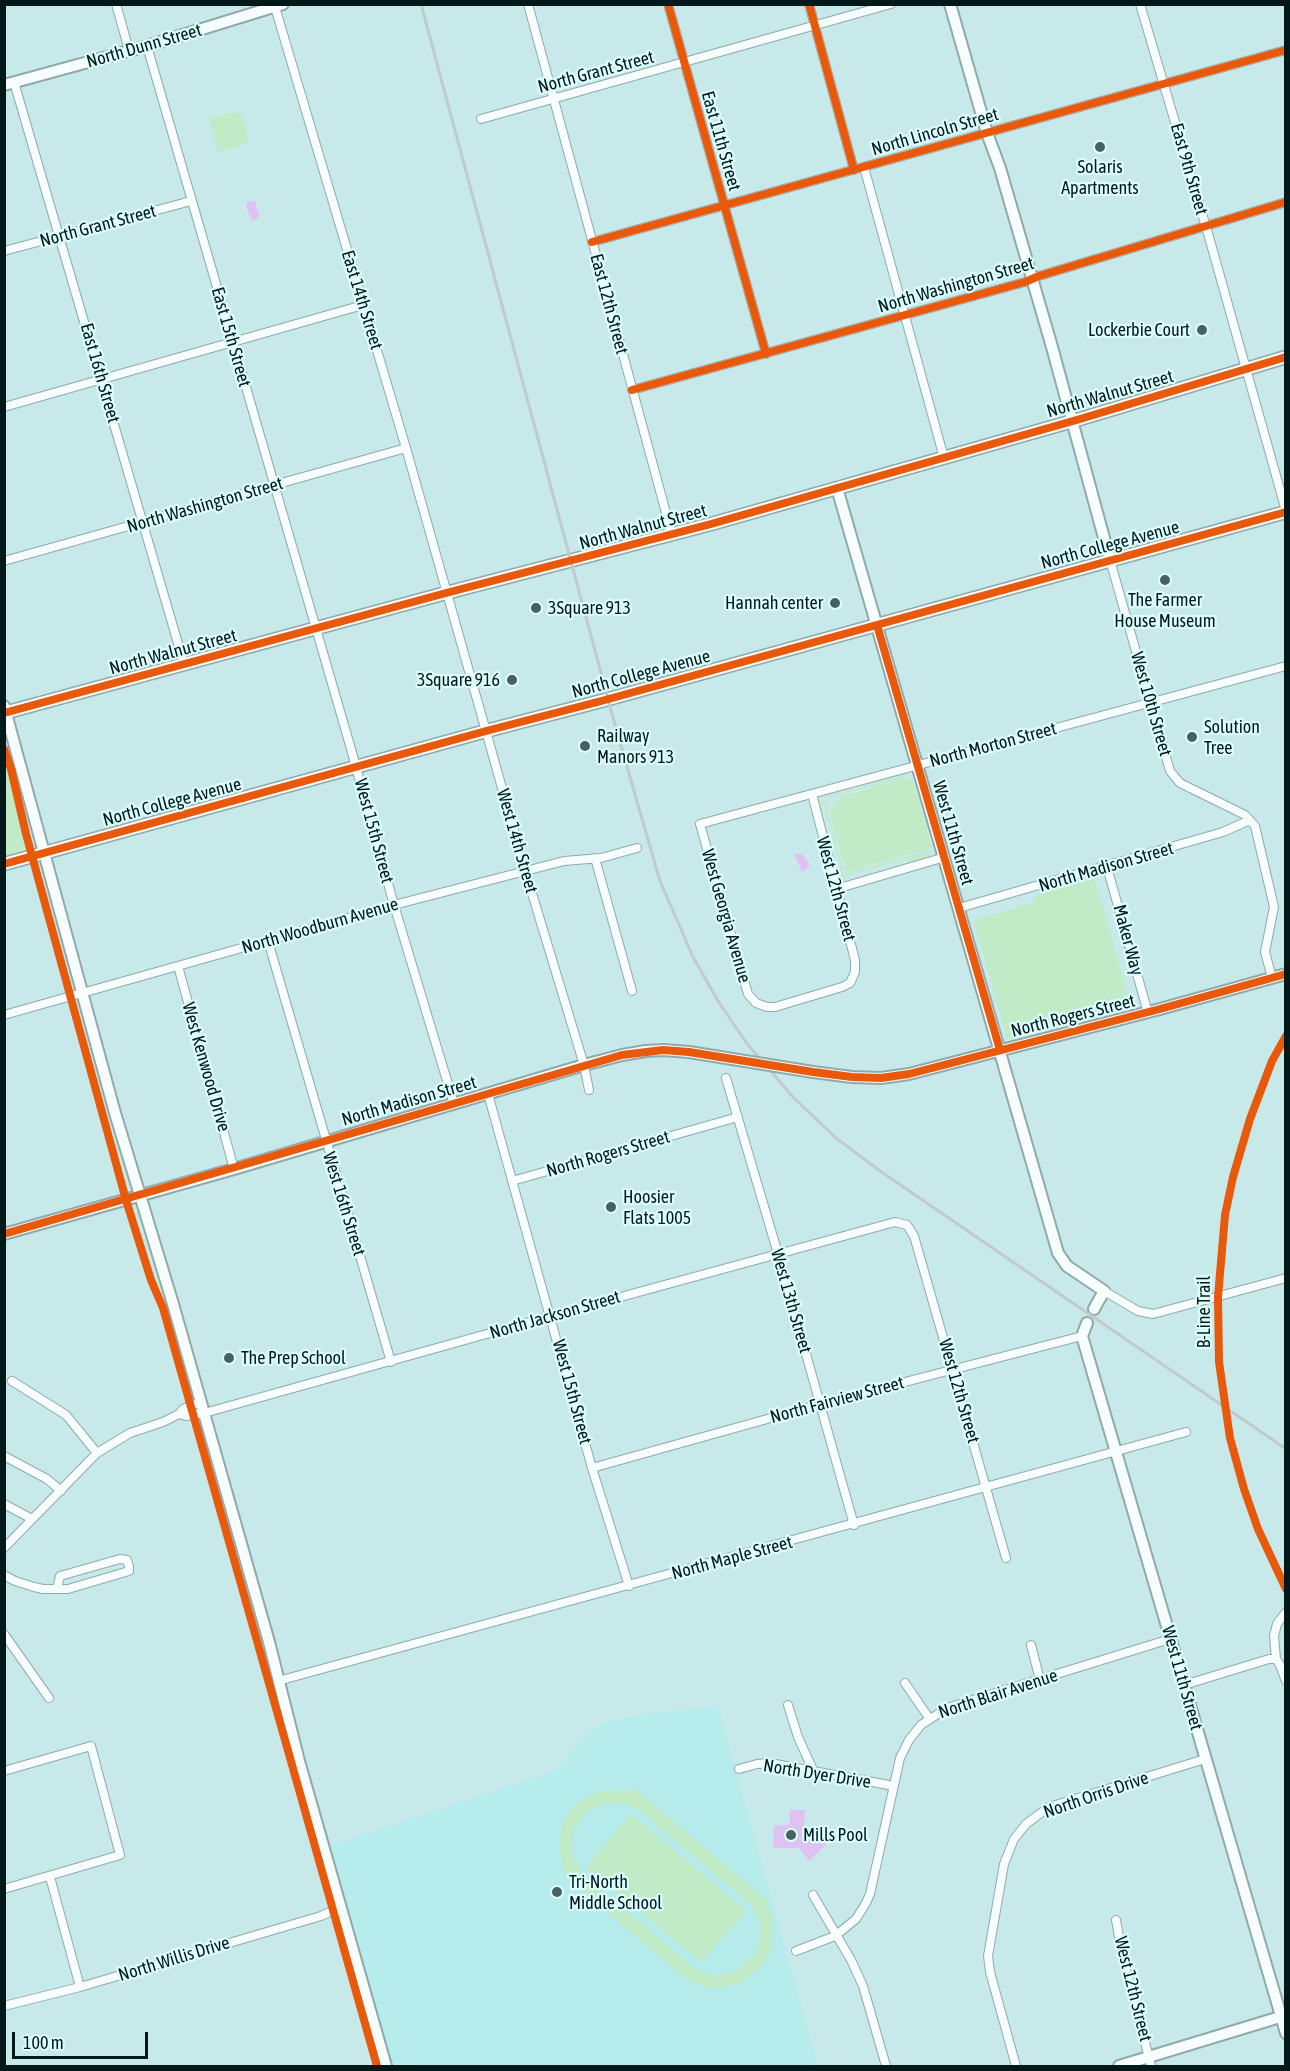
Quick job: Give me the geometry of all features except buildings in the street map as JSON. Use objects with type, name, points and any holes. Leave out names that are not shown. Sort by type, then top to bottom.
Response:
[{"type":"main road","name":"North Walnut Street","points":[[5,710],[672,535],[1072,421],[1286,357]]},
{"type":"main road","name":"North College Avenue","points":[[4,864],[1286,511]]},
{"type":"street","points":[[116,4],[129,51]]},
{"type":"street","name":"East 12th Street","points":[[528,4],[672,535]]},
{"type":"street","name":"East 11th Street","points":[[668,4],[766,354]]},
{"type":"street","points":[[809,4],[854,170]]},
{"type":"street","name":"North Grant Street","points":[[482,119],[891,4]]},
{"type":"street","name":"West 10th Street","points":[[950,4],[1032,279],[1170,771],[1187,787],[1251,820]]},
{"type":"street","name":"East 9th Street","points":[[1140,4],[1286,511]]},
{"type":"street","name":"North Dunn Street","points":[[9,84],[147,46],[254,9],[279,6]]},
{"type":"street","name":"East 14th Street","points":[[279,6],[446,593]]},
{"type":"street","name":"East 15th Street","points":[[147,46],[316,628]]},
{"type":"street","name":"North Lincoln Street","points":[[592,242],[1286,50]]},
{"type":"street","name":"East 16th Street","points":[[9,84],[60,235],[184,664]]},
{"type":"street","points":[[864,167],[944,458]]},
{"type":"street","name":"North Grant Street","points":[[4,251],[191,201]]},
{"type":"street","name":"North Washington Street","points":[[632,390],[905,316],[1286,202]]},
{"type":"street","points":[[4,407],[363,305]]},
{"type":"street","name":"North Washington Street","points":[[4,561],[406,448]]},
{"type":"street","name":"West 11th Street","points":[[837,488],[1060,1258],[1067,1266],[1104,1291]]},
{"type":"street","name":"West 14th Street","points":[[446,593],[584,1065],[589,1090]]},
{"type":"street","name":"West 15th Street","points":[[316,628],[394,905],[454,1104]]},
{"type":"street","name":"North Morton Street","points":[[700,824],[1286,666]]},
{"type":"street","points":[[5,710],[82,993],[201,1402],[386,2067]]},
{"type":"street","name":"West 12th Street","points":[[812,794],[855,960],[855,972],[850,983]]},
{"type":"street","points":[[1251,820],[1259,840],[1274,901],[1274,913],[1265,952],[1272,978]]},
{"type":"street","name":"North Madison Street","points":[[959,908],[1107,867],[1223,832],[1251,820]]},
{"type":"street","name":"West Georgia Avenue","points":[[700,824],[748,994],[757,1004],[775,1007],[850,983]]},
{"type":"street","name":"North Woodburn Avenue","points":[[4,1015],[394,905],[564,861],[595,858],[637,848]]},
{"type":"street","points":[[836,889],[945,857]]},
{"type":"street","points":[[595,858],[632,991]]},
{"type":"street","name":"Maker Way","points":[[1107,867],[1148,1012]]},
{"type":"street","name":"West 16th Street","points":[[268,941],[391,1362]]},
{"type":"street","name":"West Kenwood Drive","points":[[178,966],[234,1169]]},
{"type":"street","name":"North Rogers Street","points":[[689,1052],[813,1072],[881,1078],[909,1074],[1286,974]]},
{"type":"street","name":"North Madison Street","points":[[4,1234],[234,1169],[584,1065],[646,1051],[689,1052]]},
{"type":"street","name":"West 13th Street","points":[[726,1078],[854,1525]]},
{"type":"street","name":"West 15th Street","points":[[488,1094],[592,1468],[629,1586]]},
{"type":"street","name":"North Rogers Street","points":[[512,1181],[738,1117]]},
{"type":"street","name":"North Jackson Street","points":[[179,1414],[186,1416],[204,1413],[895,1222],[908,1225]]},
{"type":"street","name":"West 12th Street","points":[[908,1225],[914,1236],[1006,1558]]},
{"type":"street","points":[[1094,1310],[1104,1291],[1138,1311],[1153,1314],[1286,1278]]},
{"type":"street","points":[[1082,1336],[1087,1323]]},
{"type":"street","name":"West 11th Street","points":[[1082,1336],[1205,1759],[1283,2016],[1286,2034]]},
{"type":"street","name":"North Fairview Street","points":[[592,1468],[820,1404],[1082,1336]]},
{"type":"street","points":[[12,1382],[66,1415],[97,1453]]},
{"type":"street","points":[[4,1548],[97,1453],[130,1433],[179,1414],[183,1408],[201,1402]]},
{"type":"street","name":"North Maple Street","points":[[278,1681],[854,1525],[1186,1432]]},
{"type":"street","points":[[4,1455],[47,1479],[61,1491]]},
{"type":"street","points":[[4,1504],[32,1519]]},
{"type":"street","points":[[4,1575],[24,1585],[43,1589],[57,1589],[73,1588],[129,1571],[127,1560],[120,1559],[60,1576],[57,1589]]},
{"type":"street","points":[[1286,1612],[1277,1624],[1274,1636],[1276,1659],[1286,1681]]},
{"type":"street","points":[[6,1636],[49,1698]]},
{"type":"street","name":"North Blair Avenue","points":[[796,1951],[835,1936],[856,1919],[870,1894],[900,1758],[914,1732],[929,1718],[947,1708],[1170,1639]]},
{"type":"street","points":[[1031,1645],[1040,1680]]},
{"type":"street","points":[[1184,1685],[1269,1659],[1276,1659]]},
{"type":"street","points":[[904,1683],[929,1718]]},
{"type":"street","points":[[788,1705],[798,1737],[813,1770]]},
{"type":"street","points":[[4,1771],[91,1746],[120,1855],[4,1889]]},
{"type":"street","name":"North Orris Drive","points":[[1016,2067],[990,1972],[988,1956],[1004,1864],[1014,1839],[1026,1824],[1049,1807],[1205,1759]]},
{"type":"street","name":"North Dyer Drive","points":[[739,1769],[770,1763],[894,1786]]},
{"type":"street","points":[[50,1877],[81,1987]]},
{"type":"street","points":[[813,1895],[863,1986],[886,2067]]},
{"type":"street","name":"North Willis Drive","points":[[4,2006],[81,1987],[321,1916],[341,1907]]},
{"type":"street","name":"West 12th Street","points":[[1116,1920],[1122,1954],[1151,2062]]},
{"type":"street","points":[[1119,2067],[1151,2062],[1283,2016]]},
{"type":"shaded area","points":[[248,201],[255,201],[259,216],[256,220],[251,219],[246,205]]},
{"type":"shaded area","points":[[794,854],[802,854],[810,865],[802,872]]},
{"type":"shaded area","name":"Tri-North Middle School","points":[[718,1706],[818,2066],[393,2066],[331,1845],[556,1770],[586,1735],[600,1724],[642,1714]]},
{"type":"shaded area","name":"Mills Pool","points":[[790,1810],[805,1810],[804,1831],[811,1839],[822,1831],[826,1845],[809,1861],[799,1848],[773,1848],[774,1826],[790,1825]]},
{"type":"green space","points":[[235,112],[242,115],[249,143],[218,152],[209,119]]},
{"type":"green space","points":[[5,754],[30,850],[4,857]]},
{"type":"green space","points":[[910,773],[900,779],[826,798],[825,795],[830,796]]},
{"type":"green space","points":[[904,779],[913,780],[932,848],[846,871],[830,814],[834,804],[841,797]]},
{"type":"green space","points":[[825,801],[845,878],[839,874],[838,869],[841,868],[824,806],[820,803]]},
{"type":"green space","points":[[933,850],[927,857],[912,861],[906,859],[853,874],[847,878],[846,873]]},
{"type":"green space","points":[[1092,879],[1097,887],[1130,1004],[1007,1038],[974,922],[980,918],[1032,903],[1037,894]]},
{"type":"green space","points":[[633,1787],[769,1902],[767,1905],[771,1911],[773,1932],[771,1948],[759,1969],[740,1983],[720,1988],[707,1987],[681,1975],[578,1887],[564,1871],[559,1837],[573,1807],[597,1792],[610,1790],[629,1792]],"holes":[[[607,1803],[626,1804],[641,1812],[752,1906],[761,1924],[760,1941],[756,1952],[735,1971],[719,1975],[708,1974],[694,1968],[581,1872],[572,1853],[573,1832],[579,1821],[588,1811]]]},
{"type":"green space","points":[[631,1814],[747,1911],[701,1962],[586,1867]]},
{"type":"railway","points":[[421,4],[615,725],[660,881],[693,957],[718,1001],[748,1045],[793,1097],[836,1138],[883,1173],[1286,1449]]},
{"type":"cycle path","points":[[668,4],[766,354]]},
{"type":"cycle path","points":[[809,4],[854,170]]},
{"type":"cycle path","points":[[592,242],[1286,50]]},
{"type":"cycle path","points":[[632,390],[1025,282],[1286,202]]},
{"type":"cycle path","points":[[4,713],[711,524],[1080,419],[1286,357]]},
{"type":"cycle path","points":[[4,864],[1286,512]]},
{"type":"cycle path","points":[[877,625],[1000,1050]]},
{"type":"cycle path","points":[[4,749],[126,1200],[151,1280],[163,1308],[377,2066]]},
{"type":"cycle path","points":[[4,1234],[622,1055],[663,1050],[689,1052],[813,1072],[881,1078],[909,1074],[1286,974]]},
{"type":"cycle path","name":"B-Line Trail","points":[[1286,1036],[1272,1061],[1250,1119],[1233,1177],[1225,1215],[1218,1297],[1219,1362],[1230,1438],[1258,1529],[1286,1589]]},
{"type":"place","name":"Solaris Apartments","points":[[1100,147]]},
{"type":"place","name":"Lockerbie Court","points":[[1202,330]]},
{"type":"place","name":"The Farmer House Museum","points":[[1165,580]]},
{"type":"place","name":"Hannah center","points":[[835,603]]},
{"type":"place","name":"3Square 913","points":[[536,608]]},
{"type":"place","name":"3Square 916","points":[[512,680]]},
{"type":"place","name":"Solution Tree","points":[[1192,737]]},
{"type":"place","name":"Railway Manors 913","points":[[585,746]]},
{"type":"place","name":"Hoosier Flats 1005","points":[[611,1207]]},
{"type":"place","name":"The Prep School","points":[[229,1358]]},
{"type":"place","name":"Mills Pool","points":[[791,1835]]},
{"type":"place","name":"Tri-North Middle School","points":[[557,1892]]}]
